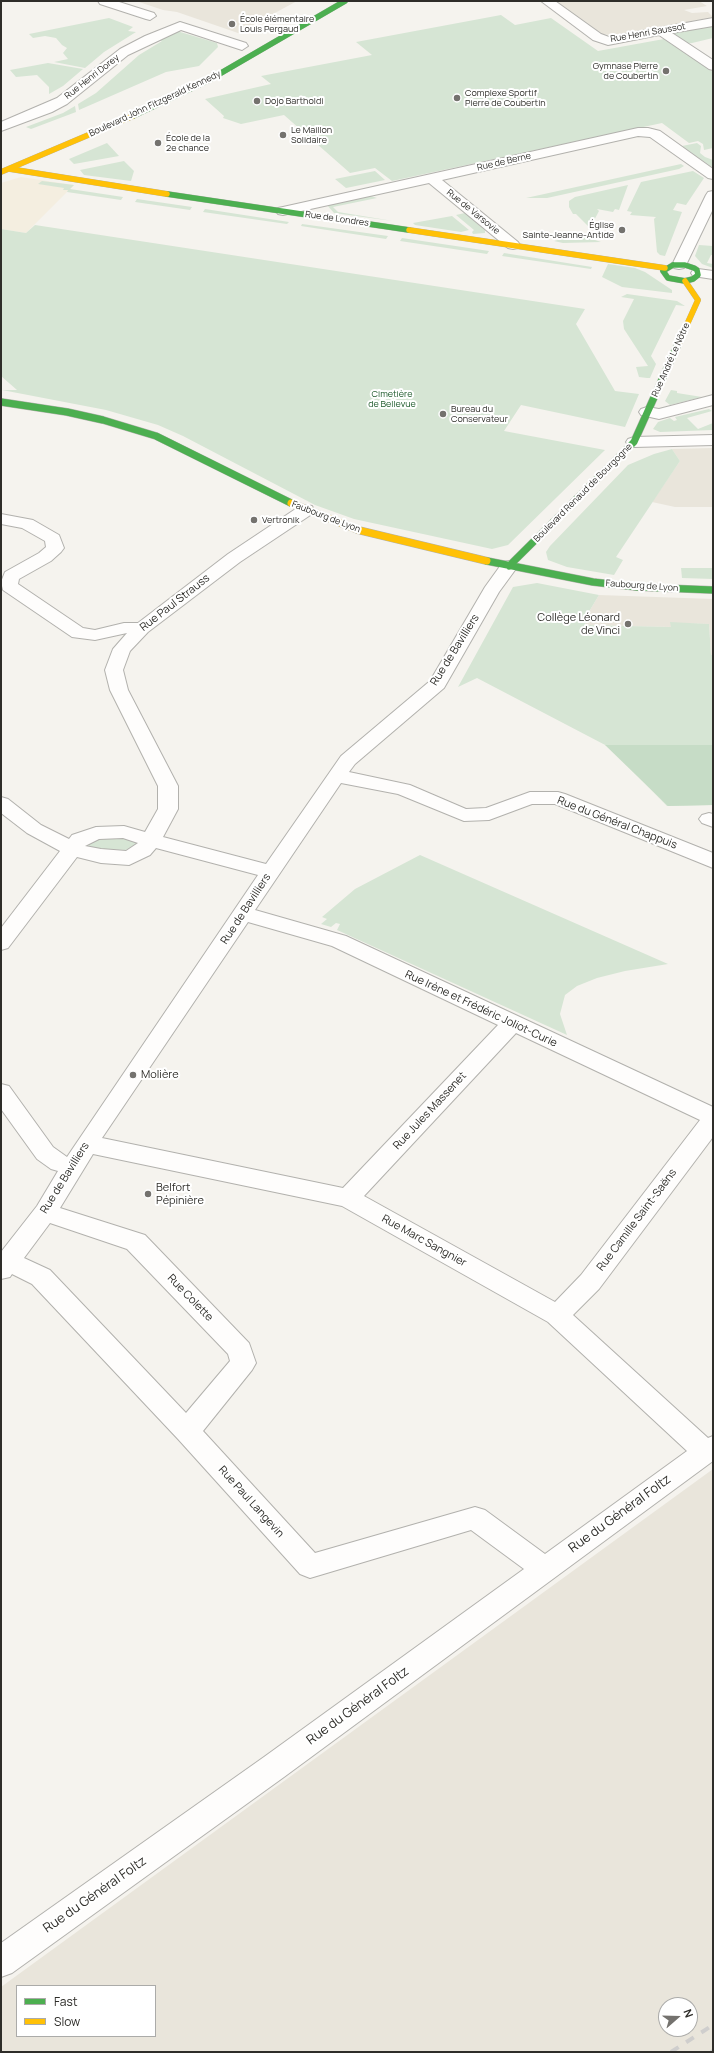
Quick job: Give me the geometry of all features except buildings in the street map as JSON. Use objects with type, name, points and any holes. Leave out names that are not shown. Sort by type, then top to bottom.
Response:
[{"type":"street","points":[[104,1],[150,16]]},
{"type":"street","name":"Boulevard John Fitzgerald Kennedy","points":[[3,168],[107,128],[209,80],[269,43],[345,1]]},
{"type":"street","name":"Rue Henri Saussot","points":[[547,1],[603,40],[619,40],[713,22]]},
{"type":"street","name":"Rue Henri Dorey","points":[[2,126],[47,109],[62,101],[124,52],[149,39],[180,26],[245,44]]},
{"type":"street","points":[[661,31],[713,66]]},
{"type":"street","points":[[232,54],[245,44]]},
{"type":"street","name":"Boulevard John Fitzgerald Kennedy","points":[[3,168],[201,77],[221,61]]},
{"type":"street","name":"Rue de Berne","points":[[283,211],[638,132],[655,134],[713,175]]},
{"type":"street","name":"Rue de Londres","points":[[3,168],[79,181],[665,268]]},
{"type":"street","name":"Rue de Varsovie","points":[[432,178],[514,245]]},
{"type":"street","points":[[679,264],[713,195]]},
{"type":"street","points":[[698,273],[696,277],[685,281],[668,278],[663,273],[665,268],[679,264],[694,268],[698,273],[713,275]]},
{"type":"street","name":"Rue André Le Nôtre","points":[[634,442],[698,300],[685,281]]},
{"type":"street","points":[[647,412],[659,414],[713,400]]},
{"type":"street","name":"Faubourg de Lyon","points":[[1,402],[67,412],[133,428],[186,450],[306,510],[358,530],[510,566],[599,583],[637,587],[713,590]]},
{"type":"street","name":"Boulevard Renaud de Bourgogne","points":[[510,566],[634,442],[713,440]]},
{"type":"street","name":"Rue Paul Strauss","points":[[151,840],[168,809],[168,786],[119,690],[114,670],[122,649],[142,628],[234,558],[306,510]]},
{"type":"street","points":[[1,519],[27,524],[53,539],[55,548],[45,557],[11,576],[10,586],[78,633],[95,635],[124,628],[142,628]]},
{"type":"street","name":"Rue de Bavilliers","points":[[4,1266],[45,1212],[87,1144],[336,776],[348,760],[437,684],[491,591],[510,566]]},
{"type":"street","name":"Rue du Général Chappuis","points":[[336,776],[403,789],[464,815],[489,814],[530,798],[558,798],[713,861]]},
{"type":"street","points":[[1,803],[34,829],[72,849]]},
{"type":"street","points":[[1,943],[79,840],[96,833],[124,832],[270,872]]},
{"type":"street","name":"Rue Irène et Frédéric Joliot-Curie","points":[[244,914],[339,941],[512,1024],[704,1113],[713,1115]]},
{"type":"street","name":"Rue Jules Massenet","points":[[348,1198],[512,1024]]},
{"type":"street","points":[[1,1092],[45,1153],[59,1163],[73,1167]]},
{"type":"street","name":"Rue Camille Saint-Saëns","points":[[557,1316],[590,1282],[713,1120]]},
{"type":"street","name":"Rue Marc Sangnier","points":[[87,1144],[198,1165],[348,1198],[557,1316],[709,1450]]},
{"type":"street","name":"Rue Colette","points":[[45,1212],[136,1242],[240,1350],[244,1363],[187,1431]]},
{"type":"street","name":"Rue Paul Langevin","points":[[4,1266],[41,1277],[187,1431],[310,1566],[475,1518],[544,1569]]},
{"type":"street","name":"Rue du Général Foltz","points":[[1,1962],[274,1768],[544,1569],[709,1450]]},
{"type":"shaded area","name":"École élémentaire Louis Pergaud","points":[[136,1],[297,1],[238,33],[177,12],[163,10]]},
{"type":"shaded area","points":[[554,1],[699,1],[707,6],[684,10],[692,13],[708,12],[713,17],[616,36],[602,34]]},
{"type":"shaded area","points":[[21,177],[74,185],[26,233],[1,229],[1,183]]},
{"type":"shaded area","points":[[713,448],[713,507],[675,507],[652,502],[680,461],[672,449]]},
{"type":"shaded area","name":"Collège Léonard de Vinci","points":[[599,595],[713,599],[713,655],[711,655],[709,624],[671,623],[671,627],[585,625],[587,615]]},
{"type":"shaded area","points":[[713,1469],[713,2052],[1,2052],[1,1987]]},
{"type":"green space","name":"Complexe Sportif Pierre de Coubertin","points":[[501,15],[515,25],[551,18],[598,51],[664,39],[713,72],[713,148],[704,150],[703,144],[698,141],[689,143],[662,123],[392,181],[375,168],[350,173],[284,115],[241,124],[223,118],[224,116],[205,99],[271,84],[261,76],[372,55],[356,42]]},
{"type":"green space","points":[[109,18],[133,27],[128,31],[136,32],[104,52],[85,68],[54,62],[68,59],[63,53],[67,48],[56,38],[45,36],[33,38],[29,34]]},
{"type":"green space","points":[[713,26],[713,38],[692,43],[684,44],[670,34]]},
{"type":"green space","points":[[177,31],[217,43],[218,47],[199,66],[166,72],[79,110],[78,104],[96,93],[139,55],[162,41],[156,39]]},
{"type":"green space","points":[[48,63],[83,69],[63,86],[49,94],[49,87],[37,75],[16,77],[10,70]]},
{"type":"green space","points":[[75,106],[76,112],[31,129],[26,127],[63,113]]},
{"type":"green space","points":[[107,143],[119,156],[74,164],[69,159]]},
{"type":"green space","points":[[697,143],[701,146],[700,153],[713,160],[713,168],[682,146]]},
{"type":"green space","points":[[124,161],[134,171],[131,181],[84,175],[80,170]]},
{"type":"green space","points":[[681,164],[684,166],[679,169],[547,198],[526,198]]},
{"type":"green space","points":[[375,171],[385,180],[346,188],[335,179]]},
{"type":"green space","points":[[693,171],[704,178],[686,205],[677,203],[673,210],[682,212],[665,256],[660,255],[657,252],[654,219],[656,217],[630,215],[632,212],[627,211],[641,182]]},
{"type":"green space","points":[[42,181],[74,185],[70,189],[123,197],[121,200],[67,192],[68,190],[63,190],[64,188],[38,184]]},
{"type":"green space","points":[[628,185],[619,210],[615,209],[613,212],[597,209],[599,211],[590,228],[576,214],[573,214],[569,207],[569,201],[575,197]]},
{"type":"green space","points":[[371,196],[377,198],[333,207],[338,212],[393,221],[334,213],[327,205]]},
{"type":"green space","points":[[137,199],[192,207],[190,210],[135,202]]},
{"type":"green space","points":[[205,209],[289,222],[287,224],[203,212]]},
{"type":"green space","points":[[465,213],[485,230],[485,233],[473,234],[472,232],[474,230],[456,215]]},
{"type":"green space","points":[[452,216],[469,230],[461,232],[415,225],[413,223]]},
{"type":"green space","points":[[302,224],[388,236],[386,239],[301,226]]},
{"type":"green space","name":"Cimetière de Bellevue","points":[[35,225],[585,309],[576,324],[615,391],[639,394],[625,427],[521,405],[504,431],[605,450],[508,545],[492,549],[354,519],[315,505],[183,436],[158,425],[106,410],[2,390],[17,390],[1,376],[1,229],[26,233]]},
{"type":"green space","points":[[576,235],[601,242],[563,243],[554,241]]},
{"type":"green space","points":[[402,238],[489,251],[487,254],[400,241]]},
{"type":"green space","points":[[699,245],[713,246],[713,255],[711,255],[707,263],[713,264],[713,268],[702,264],[695,256]]},
{"type":"green space","points":[[504,253],[592,267],[591,269],[502,256]]},
{"type":"green space","points":[[608,264],[635,268],[645,272],[672,290],[672,293],[622,287],[602,277]]},
{"type":"green space","points":[[627,294],[677,301],[685,306],[676,305],[651,356],[656,364],[650,378],[639,377],[636,367],[648,366],[624,329],[623,321],[634,299],[621,297]]},
{"type":"green space","points":[[671,390],[677,391],[677,393],[702,397],[670,405],[665,401]]},
{"type":"green space","points":[[709,409],[712,411],[687,418],[698,429],[713,423],[713,430],[660,432],[653,429],[658,422],[670,418],[674,421],[677,420],[675,417]]},
{"type":"green space","points":[[672,449],[680,461],[616,557],[623,560],[614,575],[567,567],[548,560],[546,552],[550,546],[628,465],[654,454]]},
{"type":"green space","points":[[681,568],[713,568],[713,579],[682,578]]},
{"type":"green space","points":[[537,583],[599,595],[587,615],[585,625],[671,627],[670,622],[709,624],[711,655],[713,655],[713,805],[667,806],[609,747],[477,678],[458,687],[513,587]]},
{"type":"green space","points":[[605,745],[713,745],[713,805],[668,806]]},
{"type":"green space","points":[[126,838],[138,843],[135,848],[125,850],[99,849],[89,846],[89,841],[98,839]]},
{"type":"green space","points":[[420,855],[668,964],[625,971],[597,978],[577,986],[565,995],[560,1014],[567,1035],[337,930],[340,924],[336,923],[331,927],[321,924],[327,919],[322,917],[355,889]]},
{"type":"railway","points":[[671,2052],[713,2025]]},
{"type":"traffic: fast","points":[[133,116],[209,80],[345,1]]},
{"type":"traffic: fast","points":[[167,194],[409,230]]},
{"type":"traffic: fast","points":[[673,265],[685,265],[694,268],[697,270],[698,275],[693,279],[685,281],[668,278],[663,271],[673,265]]},
{"type":"traffic: fast","points":[[509,566],[634,442],[678,344]]},
{"type":"traffic: fast","points":[[1,402],[67,412],[103,420],[156,436],[291,503]]},
{"type":"traffic: fast","points":[[487,561],[593,582],[637,587],[713,590]]},
{"type":"traffic: slow","points":[[1,172],[133,116]]},
{"type":"traffic: slow","points":[[10,169],[167,194]]},
{"type":"traffic: slow","points":[[409,230],[665,268]]},
{"type":"traffic: slow","points":[[678,344],[698,300],[685,281]]},
{"type":"traffic: slow","points":[[291,503],[358,530],[487,561]]},
{"type":"place","name":"École élémentaire Louis Pergaud","points":[[232,24]]},
{"type":"place","name":"Gymnase Pierre de Coubertin","points":[[666,71]]},
{"type":"place","name":"Complexe Sportif Pierre de Coubertin","points":[[457,98]]},
{"type":"place","name":"Dojo Bartholdi","points":[[257,101]]},
{"type":"place","name":"Le Maillon Solidaire","points":[[283,135]]},
{"type":"place","name":"École de la 2e chance","points":[[158,143]]},
{"type":"place","name":"Église Sainte-Jeanne-Antide","points":[[622,230]]},
{"type":"place","name":"Bureau du Conservateur","points":[[443,414]]},
{"type":"place","name":"Vertronik","points":[[254,520]]},
{"type":"place","name":"Collège Léonard de Vinci","points":[[628,624]]},
{"type":"place","name":"Molière","points":[[133,1075]]},
{"type":"place","name":"Belfort Pépinière","points":[[148,1194]]}]
